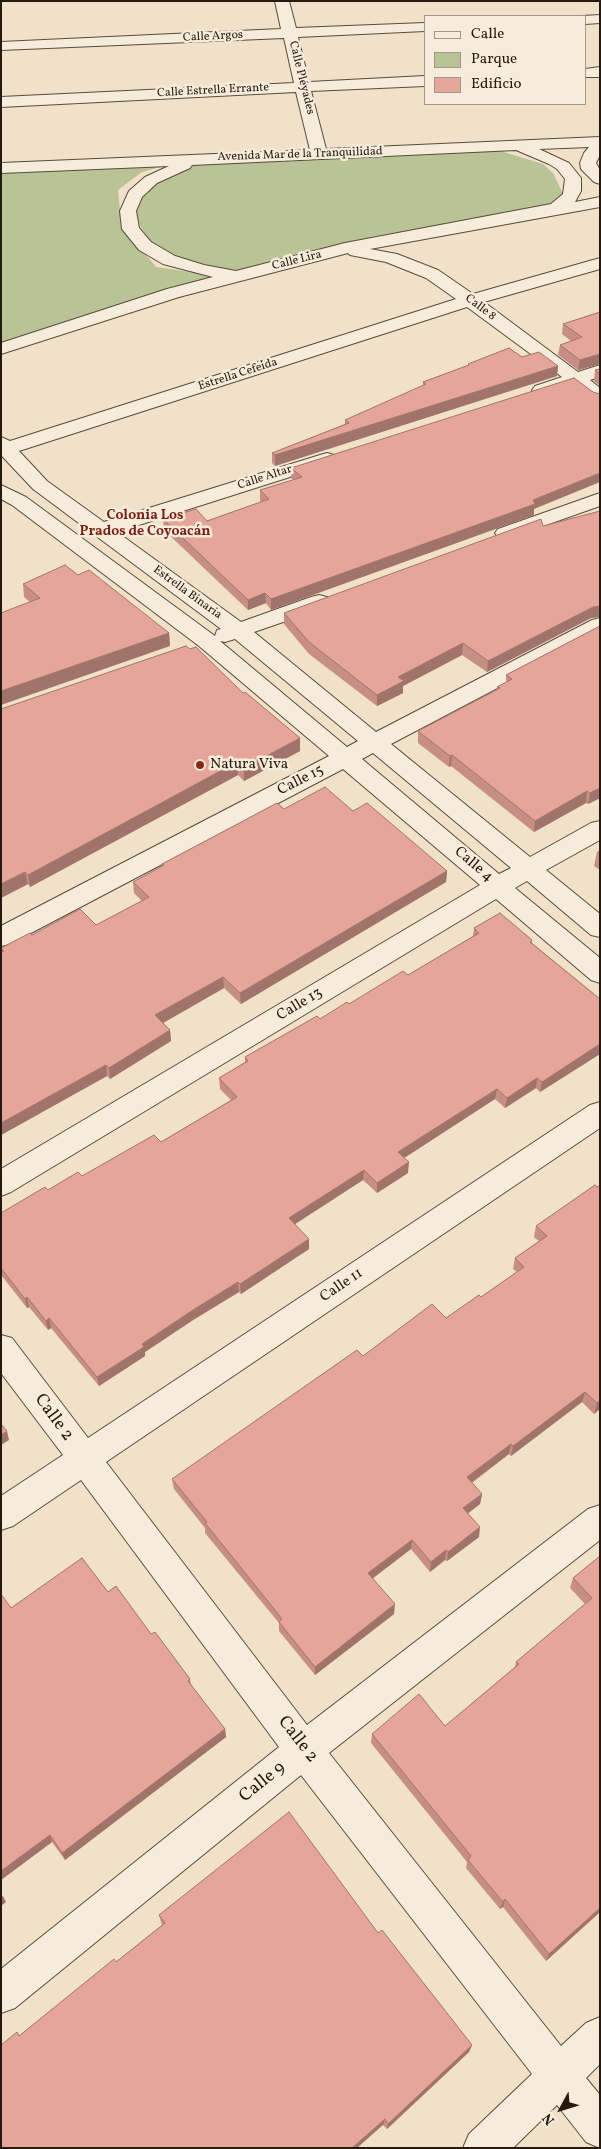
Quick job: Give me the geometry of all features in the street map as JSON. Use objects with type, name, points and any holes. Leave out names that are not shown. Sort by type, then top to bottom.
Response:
[{"type":"street","name":"Calle Pléyades","points":[[282,1],[319,154]]},
{"type":"street","points":[[586,20],[600,19]]},
{"type":"street","name":"Calle Argos","points":[[1,46],[424,27]]},
{"type":"street","points":[[586,73],[600,72]]},
{"type":"street","name":"Calle Estrella Errante","points":[[1,102],[424,81]]},
{"type":"street","name":"Avenida Mar de la Tranquilidad","points":[[1,168],[600,142]]},
{"type":"street","points":[[496,146],[523,149],[546,156],[569,172],[574,185],[570,197],[557,208],[548,212]]},
{"type":"street","points":[[600,147],[592,153],[588,164],[590,169],[600,179]]},
{"type":"street","points":[[205,159],[169,170],[142,187],[130,203],[128,220],[131,229],[145,246],[169,260],[201,270],[239,276]]},
{"type":"street","name":"Calle Lira","points":[[1,349],[173,293],[345,248],[600,202]]},
{"type":"street","name":"Calle 8","points":[[345,248],[391,258],[432,274],[600,397]]},
{"type":"street","name":"Estrella Cefeida","points":[[3,446],[470,300],[600,263]]},
{"type":"street","points":[[524,396],[600,371]]},
{"type":"street","name":"Estrella Binaria","points":[[3,446],[40,485],[239,631],[375,742]]},
{"type":"street","name":"Calle Altar","points":[[102,530],[345,453]]},
{"type":"street","points":[[1,485],[7,478],[15,476],[32,477]]},
{"type":"street","name":"Estrella Binaria","points":[[1,491],[19,501],[198,645],[346,758]]},
{"type":"street","points":[[489,539],[600,499]]},
{"type":"street","points":[[198,645],[341,594]]},
{"type":"street","name":"Calle 15","points":[[1,937],[600,625]]},
{"type":"street","points":[[375,742],[600,928]]},
{"type":"street","name":"Calle 4","points":[[346,758],[600,973]]},
{"type":"street","name":"Calle 13","points":[[1,1184],[498,886],[600,829]]},
{"type":"street","name":"Calle 11","points":[[1,1515],[600,1113]]},
{"type":"street","name":"Calle 2","points":[[1,1348],[304,1750],[600,2128]]},
{"type":"street","name":"Calle 9","points":[[1,1994],[304,1750],[600,1520]]},
{"type":"street","points":[[483,2148],[600,2037]]},
{"type":"green space","points":[[494,149],[543,164],[553,173],[563,194],[544,208],[249,270],[233,271],[170,258],[157,250],[141,228],[128,196],[178,167],[207,161]]},
{"type":"green space","points":[[179,162],[142,172],[118,190],[120,210],[129,234],[156,267],[219,276],[1,347],[1,171]]},
{"type":"building","points":[[600,312],[600,354],[580,360],[560,345],[582,337],[563,324]]},
{"type":"building","points":[[509,348],[522,357],[539,352],[558,366],[275,455],[272,453],[349,423],[345,420],[426,384],[423,382]]},
{"type":"building","points":[[574,378],[593,392],[600,394],[600,473],[533,500],[535,504],[271,599],[265,593],[248,600],[163,519],[196,509],[207,521],[269,499],[260,490],[302,477],[291,468]]},
{"type":"building","points":[[600,511],[600,606],[593,607],[488,661],[463,643],[398,677],[404,681],[377,695],[309,642],[284,613],[541,519],[543,526]]},
{"type":"building","points":[[65,565],[78,575],[89,570],[169,633],[1,691],[1,613],[40,598],[23,584]]},
{"type":"building","points":[[600,626],[600,788],[590,793],[587,791],[535,821],[452,755],[450,756],[418,731],[500,688],[497,687],[512,679],[506,675]]},
{"type":"building","points":[[186,646],[190,649],[196,647],[243,693],[245,692],[300,738],[244,768],[237,762],[28,875],[25,872],[1,884],[1,709]]},
{"type":"building","points":[[325,787],[353,811],[367,803],[447,871],[240,993],[223,977],[155,1015],[170,1030],[109,1068],[106,1065],[1,1123],[1,952],[4,951],[1,948],[30,933],[32,935],[80,909],[96,925],[149,897],[133,882],[164,865],[162,864],[277,803],[284,809]]},
{"type":"building","points":[[500,913],[532,940],[530,942],[600,999],[600,1044],[542,1082],[537,1078],[507,1098],[497,1089],[398,1152],[409,1162],[377,1183],[364,1170],[289,1218],[309,1239],[240,1284],[238,1282],[193,1310],[142,1344],[144,1347],[97,1377],[49,1318],[46,1321],[27,1297],[25,1299],[1,1268],[1,1213],[45,1187],[48,1190],[78,1172],[82,1176],[154,1135],[161,1142],[237,1097],[219,1078],[248,1061],[245,1057],[317,1016],[320,1019],[347,1002],[349,1004],[403,971],[408,975],[479,933],[474,928]]},
{"type":"building","points":[[595,1185],[597,1187],[600,1185],[600,1401],[597,1403],[585,1392],[513,1446],[511,1444],[467,1477],[482,1494],[463,1508],[480,1527],[448,1552],[446,1550],[431,1562],[412,1540],[368,1573],[395,1604],[315,1667],[279,1622],[282,1619],[172,1479],[357,1350],[363,1356],[432,1304],[446,1318],[479,1295],[481,1297],[524,1267],[515,1258],[547,1236],[536,1226]]},
{"type":"building","points":[[1,1424],[7,1431],[1,1435]]},
{"type":"building","points":[[600,1556],[600,1908],[549,1954],[505,1899],[503,1902],[468,1860],[471,1856],[372,1734],[419,1694],[445,1726],[519,1664],[516,1662],[592,1598],[573,1578]]},
{"type":"building","points":[[82,1558],[108,1592],[116,1586],[151,1634],[155,1632],[190,1679],[188,1681],[225,1729],[62,1853],[50,1835],[1,1871],[1,1594],[11,1608]]},
{"type":"building","points":[[289,1812],[378,1933],[382,1930],[472,2045],[388,2124],[385,2119],[352,2148],[1,2148],[1,2045],[17,2032],[19,2036],[114,1959],[116,1962],[165,1923],[159,1915]]},
{"type":"place","name":"Natura Viva","points":[[200,765]]},
{"type":"district","name":"Colonia Los Prados de Coyoacán","points":[[145,524]]}]
